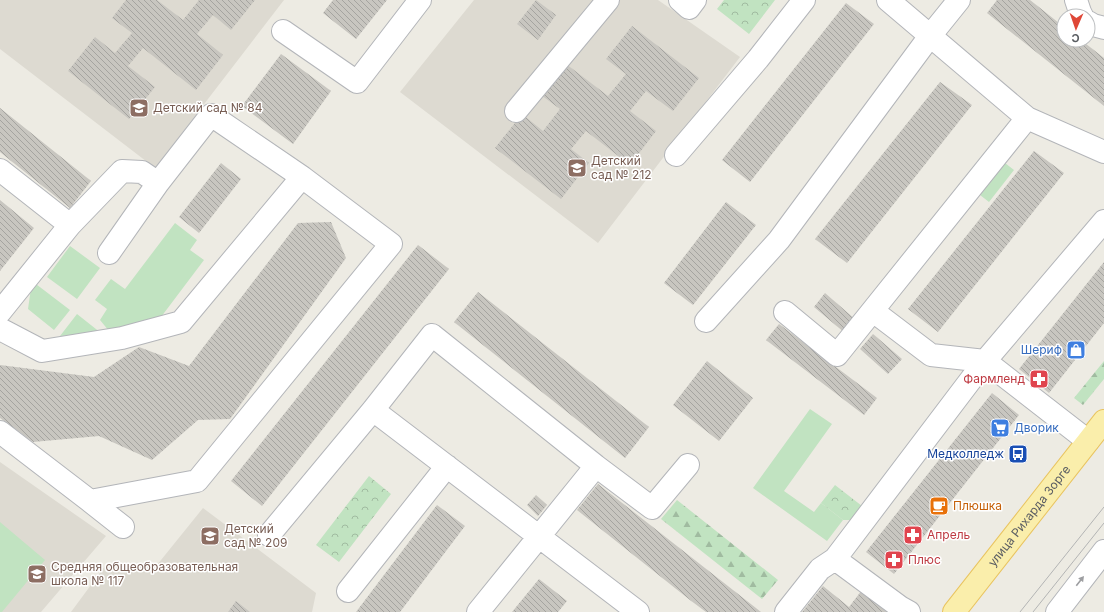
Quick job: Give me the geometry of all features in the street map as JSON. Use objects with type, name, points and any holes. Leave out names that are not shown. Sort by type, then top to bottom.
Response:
[{"type":"main road","name":"улица Рихарда Зорге","points":[[954,612],[1104,421]]},
{"type":"street","points":[[283,31],[357,82],[420,0]]},
{"type":"street","points":[[516,111],[608,0]]},
{"type":"street","points":[[680,0],[689,8],[695,0]]},
{"type":"street","points":[[676,155],[758,59],[804,0]]},
{"type":"street","points":[[888,0],[1027,118],[1104,152]]},
{"type":"street","points":[[706,321],[779,240],[930,36],[959,0]]},
{"type":"street","points":[[90,501],[197,481],[391,244],[302,177],[212,115],[158,183],[109,252]]},
{"type":"street","points":[[785,312],[837,355],[1027,118]]},
{"type":"street","points":[[0,170],[70,225]]},
{"type":"street","points":[[0,312],[70,225],[122,171],[142,172],[158,183]]},
{"type":"street","points":[[0,329],[42,351],[122,338],[181,322],[302,177]]},
{"type":"street","points":[[786,612],[820,569],[835,559],[985,361],[1104,220]]},
{"type":"street","points":[[873,311],[931,355],[985,361],[1088,441]]},
{"type":"street","points":[[269,535],[373,410],[432,335],[596,466],[652,508],[688,465]]},
{"type":"street","points":[[373,410],[638,612]]},
{"type":"street","points":[[0,432],[123,527]]},
{"type":"street","points":[[348,591],[446,466]]},
{"type":"street","points":[[478,612],[596,466]]},
{"type":"street","points":[[1057,612],[1104,551]]},
{"type":"street","points":[[835,559],[909,612]]},
{"type":"shaded area","name":"Детский сад № 84","points":[[0,0],[284,0],[155,168],[0,49]]},
{"type":"shaded area","name":"Детский сад № 212","points":[[474,0],[658,0],[740,57],[598,243],[400,92]]},
{"type":"shaded area","name":"Средняя общеобразовательная школа № 117","points":[[0,462],[106,536],[41,612],[0,612]]},
{"type":"shaded area","name":"Детский сад № 209","points":[[203,508],[316,593],[312,612],[71,612],[105,566],[157,565]]},
{"type":"green space","points":[[724,0],[775,0],[749,34],[717,9]]},
{"type":"green space","points":[[1005,163],[1014,170],[989,202],[980,195]]},
{"type":"green space","points":[[175,223],[197,240],[190,250],[204,260],[155,325],[109,331],[100,320],[107,309],[95,300],[111,279],[125,289]]},
{"type":"green space","points":[[70,246],[100,268],[77,299],[47,277]]},
{"type":"green space","points":[[32,281],[70,310],[54,330],[28,309]]},
{"type":"green space","points":[[77,314],[101,333],[60,336]]},
{"type":"green space","points":[[1104,361],[1104,379],[1083,405],[1074,398]]},
{"type":"green space","points":[[810,409],[832,424],[784,491],[814,512],[821,503],[843,520],[827,541],[753,488]]},
{"type":"green space","points":[[369,476],[391,494],[339,562],[316,545]]},
{"type":"green space","points":[[835,485],[862,506],[851,520],[843,520],[821,503]]},
{"type":"green space","points":[[677,500],[778,580],[762,599],[661,519]]},
{"type":"green space","points":[[0,522],[45,560],[2,612],[0,612]]},
{"type":"building","points":[[126,0],[157,0],[183,20],[199,0],[255,0],[231,30],[213,15],[197,34],[223,55],[196,90],[143,48],[128,66],[155,87],[129,119],[68,71],[95,37],[115,53],[132,33],[112,18]]},
{"type":"building","points":[[333,0],[387,0],[356,39],[323,13]]},
{"type":"building","points":[[536,0],[556,15],[538,40],[517,24]]},
{"type":"building","points":[[997,0],[1030,0],[1056,21],[1056,48],[1091,48],[1104,58],[1104,106],[987,13]]},
{"type":"building","points":[[846,3],[874,24],[750,182],[722,160]]},
{"type":"building","points":[[632,26],[699,78],[673,111],[646,91],[630,111],[656,131],[630,165],[586,131],[571,149],[589,163],[561,199],[495,148],[522,114],[543,131],[560,109],[541,95],[566,64],[608,96],[626,74],[606,59]]},
{"type":"building","points":[[281,54],[331,91],[293,144],[242,106]]},
{"type":"building","points":[[940,82],[972,105],[847,263],[815,239]]},
{"type":"building","points":[[0,108],[91,181],[70,208],[0,152]]},
{"type":"building","points":[[1034,151],[1064,173],[938,332],[908,309]]},
{"type":"building","points":[[221,163],[241,179],[199,233],[179,217]]},
{"type":"building","points":[[0,200],[34,228],[0,271]]},
{"type":"building","points":[[726,202],[756,225],[693,305],[664,283]]},
{"type":"building","points":[[331,222],[346,258],[230,419],[198,420],[152,460],[99,436],[33,442],[0,418],[0,365],[94,377],[139,347],[189,366],[298,223]]},
{"type":"building","points":[[418,245],[449,269],[262,506],[231,481]]},
{"type":"building","points":[[1104,262],[1104,323],[1049,393],[1019,369]]},
{"type":"building","points":[[478,292],[649,427],[625,458],[454,322]]},
{"type":"building","points":[[825,293],[856,320],[845,333],[814,307]]},
{"type":"building","points":[[779,324],[877,398],[864,415],[766,340]]},
{"type":"building","points":[[873,334],[902,359],[888,374],[860,349]]},
{"type":"building","points":[[707,361],[753,398],[719,441],[673,405]]},
{"type":"building","points":[[992,393],[1019,415],[894,574],[866,552]]},
{"type":"building","points":[[598,484],[761,612],[706,612],[690,600],[577,510]]},
{"type":"building","points":[[536,495],[547,505],[538,516],[527,505]]},
{"type":"building","points":[[437,505],[465,526],[400,612],[356,612]]},
{"type":"building","points":[[539,579],[567,601],[558,612],[512,612]]},
{"type":"building","points":[[823,586],[849,607],[862,590],[890,612],[802,612]]},
{"type":"building","points":[[236,601],[250,612],[228,612]]},
{"type":"tram line","points":[[1020,612],[1104,507]]},
{"type":"tram line","points":[[1033,612],[1104,523]]},
{"type":"place","name":"Детский сад № 84","points":[[139,108]]},
{"type":"place","name":"Детский сад № 212","points":[[577,168]]},
{"type":"place","name":"Шериф","points":[[1076,350]]},
{"type":"place","name":"Фармленд","points":[[1039,379]]},
{"type":"place","name":"Дворик","points":[[1000,428]]},
{"type":"place","name":"Медколледж","points":[[1018,454]]},
{"type":"place","name":"Плюшка","points":[[939,506]]},
{"type":"place","name":"Апрель","points":[[913,535]]},
{"type":"place","name":"Детский сад № 209","points":[[210,536]]},
{"type":"place","name":"Плюс","points":[[894,560]]},
{"type":"place","name":"Средняя общеобразовательная школа № 117","points":[[37,574]]}]
